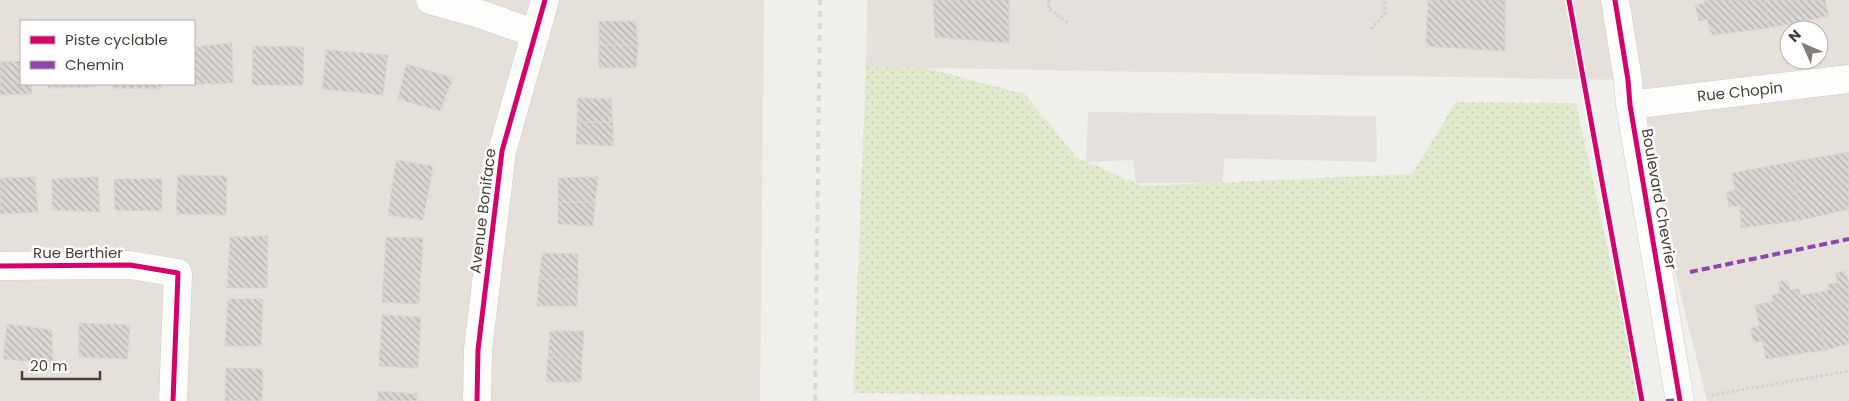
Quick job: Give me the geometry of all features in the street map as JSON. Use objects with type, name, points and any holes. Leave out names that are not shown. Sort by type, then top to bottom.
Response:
[{"type":"street","points":[[430,0],[480,14],[536,34]]},
{"type":"street","name":"Avenue Boniface","points":[[477,401],[478,350],[502,151],[545,0]]},
{"type":"street","name":"Boulevard Chevrier","points":[[1615,0],[1628,80],[1630,105],[1680,401]]},
{"type":"street","name":"Rue Chopin","points":[[1630,105],[1849,79]]},
{"type":"street","name":"Rue Berthier","points":[[0,266],[130,266],[178,273],[173,401]]},
{"type":"path","points":[[1049,0],[1048,8],[1068,22]]},
{"type":"path","points":[[1371,29],[1385,14],[1384,0]]},
{"type":"path","points":[[1712,395],[1849,371]]},
{"type":"shaded area","points":[[0,0],[764,0],[760,401],[0,401]]},
{"type":"shaded area","points":[[867,0],[1849,0],[1849,401],[1707,401],[1628,80],[866,67]]},
{"type":"shaded area","points":[[1058,0],[1374,0],[1377,20],[1363,43],[1362,61],[1055,57]]},
{"type":"shaded area","points":[[1835,0],[1849,0],[1849,26],[1840,28]]},
{"type":"shaded area","points":[[1088,112],[1376,116],[1377,162],[1225,158],[1222,183],[1136,183],[1133,160],[1086,162]]},
{"type":"green space","points":[[866,67],[926,68],[1025,94],[1077,158],[1143,186],[1412,174],[1456,102],[1576,103],[1641,401],[1420,401],[853,393]]},
{"type":"building","points":[[933,0],[1009,0],[1009,43],[935,37]]},
{"type":"building","points":[[1428,0],[1505,0],[1505,51],[1426,46]]},
{"type":"building","points":[[1704,0],[1765,0],[1769,28],[1712,35],[1707,19],[1699,21],[1695,5],[1705,3]]},
{"type":"building","points":[[1765,0],[1825,0],[1829,16],[1809,20],[1779,20],[1779,26],[1769,28]]},
{"type":"building","points":[[599,21],[636,21],[638,45],[599,45]]},
{"type":"building","points":[[232,43],[233,83],[195,84],[195,47]]},
{"type":"building","points":[[599,45],[638,45],[636,68],[599,68]]},
{"type":"building","points":[[253,46],[304,47],[303,85],[252,85]]},
{"type":"building","points":[[326,50],[388,55],[383,95],[322,89]]},
{"type":"building","points":[[20,61],[20,85],[31,85],[32,94],[0,95],[0,62]]},
{"type":"building","points":[[406,64],[453,78],[440,111],[398,99]]},
{"type":"building","points":[[48,85],[96,85],[96,87],[48,88]]},
{"type":"building","points":[[112,85],[161,85],[162,89],[112,88]]},
{"type":"building","points":[[577,98],[611,99],[613,122],[577,122]]},
{"type":"building","points":[[577,122],[613,122],[613,146],[576,144]]},
{"type":"building","points":[[1849,152],[1849,209],[1802,220],[1791,162]]},
{"type":"building","points":[[396,160],[433,166],[423,220],[388,215]]},
{"type":"building","points":[[1791,162],[1802,220],[1741,228],[1740,206],[1729,207],[1726,192],[1735,190],[1732,173]]},
{"type":"building","points":[[178,175],[227,176],[226,215],[176,214]]},
{"type":"building","points":[[35,177],[38,212],[0,214],[0,178]]},
{"type":"building","points":[[98,177],[100,212],[52,210],[52,179]]},
{"type":"building","points":[[598,177],[595,202],[558,202],[558,178]]},
{"type":"building","points":[[114,179],[162,179],[162,211],[115,210]]},
{"type":"building","points":[[558,202],[595,202],[593,226],[558,224]]},
{"type":"building","points":[[268,236],[267,288],[227,288],[230,237]]},
{"type":"building","points":[[386,237],[423,238],[419,304],[382,302]]},
{"type":"building","points":[[542,253],[578,254],[578,280],[539,279]]},
{"type":"building","points":[[1845,271],[1849,282],[1849,344],[1825,350],[1814,293],[1829,290],[1828,284],[1838,283],[1835,273]]},
{"type":"building","points":[[539,279],[578,280],[577,306],[537,306]]},
{"type":"building","points":[[1778,281],[1788,281],[1790,290],[1799,289],[1801,295],[1814,293],[1825,350],[1766,359],[1762,341],[1754,343],[1750,328],[1759,326],[1755,305],[1774,301],[1772,295],[1780,293]]},
{"type":"building","points":[[228,299],[263,299],[261,346],[225,346]]},
{"type":"building","points":[[382,315],[421,317],[418,368],[379,366]]},
{"type":"building","points":[[79,323],[130,325],[127,359],[79,357]]},
{"type":"building","points":[[7,324],[52,330],[53,364],[3,359]]},
{"type":"building","points":[[550,331],[584,331],[582,359],[548,357]]},
{"type":"building","points":[[548,357],[582,359],[581,382],[546,382]]},
{"type":"building","points":[[226,368],[263,369],[262,401],[225,401]]},
{"type":"building","points":[[378,391],[417,394],[417,401],[378,401]]},
{"type":"railway","points":[[815,401],[820,0]]},
{"type":"marked path","points":[[1690,272],[1849,239]]},
{"type":"marked path","points":[[1666,401],[1680,400]]},
{"type":"cycle path","points":[[477,401],[478,350],[502,151],[545,0]]},
{"type":"cycle path","points":[[1569,0],[1642,401]]},
{"type":"cycle path","points":[[1615,0],[1628,80],[1630,105],[1680,401]]},
{"type":"cycle path","points":[[0,266],[130,265],[178,273],[173,401]]}]
